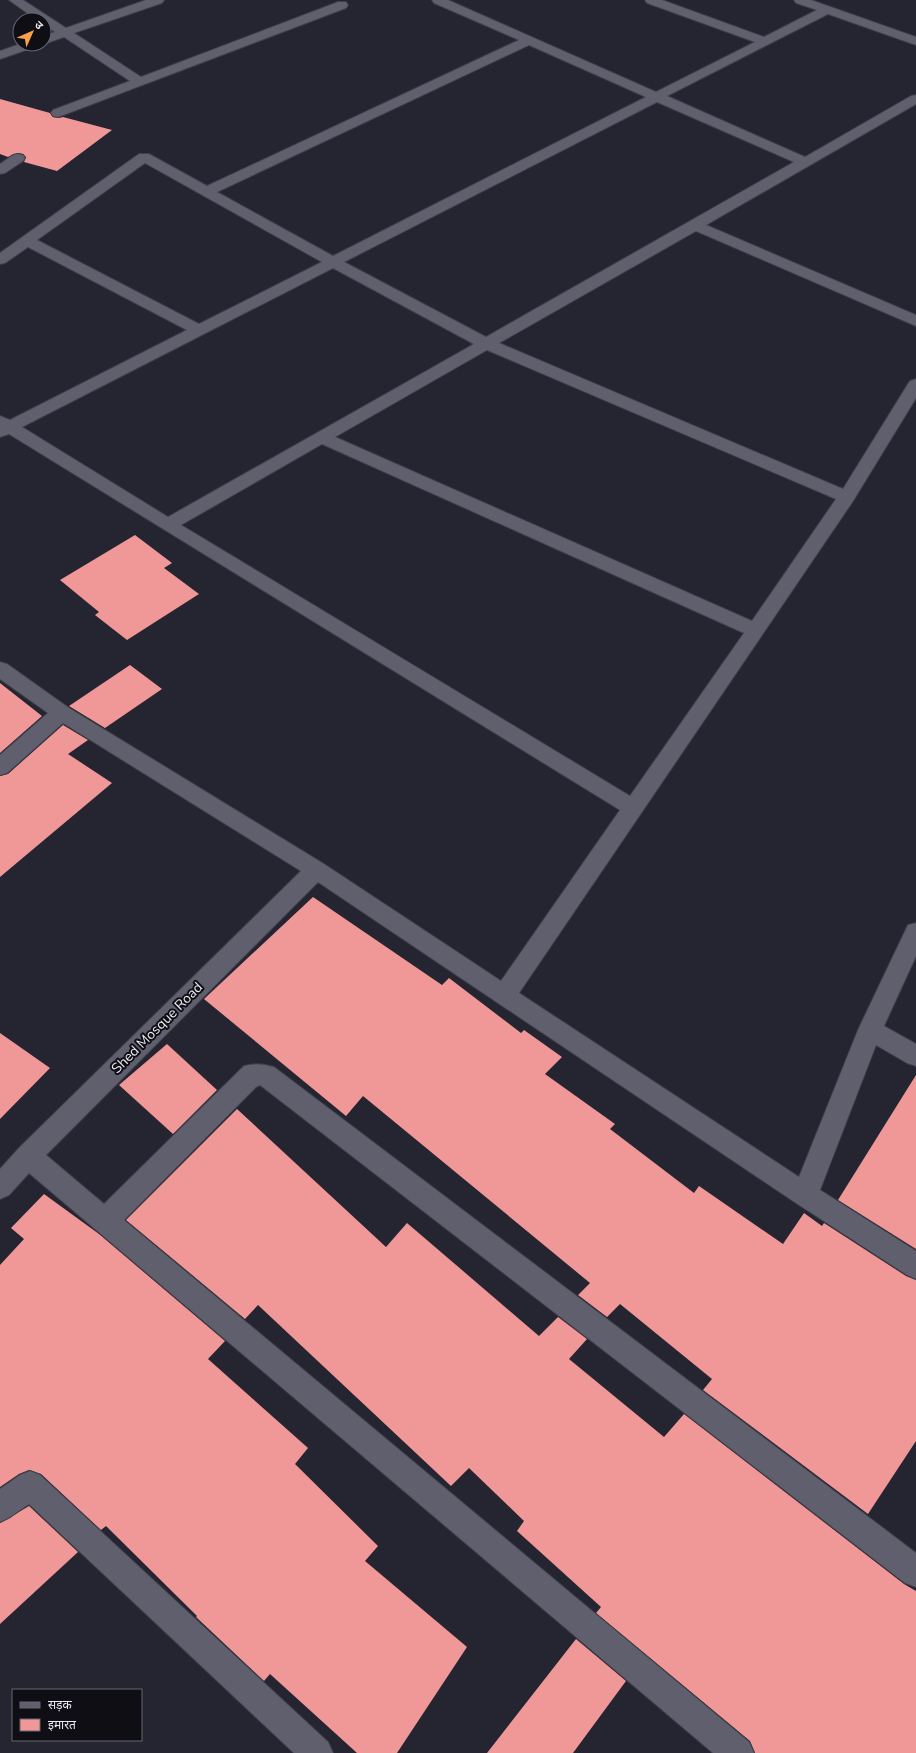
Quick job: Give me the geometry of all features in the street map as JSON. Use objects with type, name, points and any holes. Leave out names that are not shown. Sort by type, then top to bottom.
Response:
[{"type":"street","points":[[15,0],[140,82]]},
{"type":"street","points":[[52,37],[158,0]]},
{"type":"street","points":[[438,0],[527,41],[805,162]]},
{"type":"street","points":[[651,0],[765,41]]},
{"type":"street","points":[[800,0],[916,40]]},
{"type":"street","points":[[58,113],[342,5]]},
{"type":"street","points":[[3,426],[199,330],[826,10]]},
{"type":"street","points":[[206,192],[527,41]]},
{"type":"street","points":[[0,55],[12,51]]},
{"type":"street","points":[[168,525],[916,99]]},
{"type":"street","points":[[0,260],[144,157],[333,262],[487,344],[847,497]]},
{"type":"street","points":[[0,170],[18,158]]},
{"type":"street","points":[[695,225],[916,321]]},
{"type":"street","points":[[27,241],[199,330]]},
{"type":"street","points":[[504,996],[847,497],[916,384]]},
{"type":"street","points":[[3,426],[633,808]]},
{"type":"street","points":[[322,438],[755,630]]},
{"type":"street","points":[[0,669],[62,713],[316,870],[804,1195],[916,1266]]},
{"type":"street","points":[[0,767],[62,713]]},
{"type":"street","name":"Shed Mosque Road","points":[[0,1187],[28,1156],[316,870]]},
{"type":"street","points":[[804,1195],[870,1030],[916,932]]},
{"type":"street","points":[[870,1030],[916,1056]]},
{"type":"street","points":[[105,1221],[247,1079],[254,1074],[265,1075],[916,1572]]},
{"type":"street","points":[[28,1156],[738,1753]]},
{"type":"street","points":[[0,1507],[30,1485],[317,1753]]},
{"type":"building","points":[[0,99],[50,113],[53,117],[63,117],[112,130],[57,171],[24,162],[26,157],[23,154],[18,153],[8,157],[0,154]]},
{"type":"building","points":[[135,535],[172,563],[164,568],[199,594],[127,640],[95,615],[99,612],[60,580]]},
{"type":"building","points":[[130,665],[162,689],[105,728],[69,706]]},
{"type":"building","points":[[0,683],[42,716],[0,753]]},
{"type":"building","points":[[63,725],[88,740],[68,754],[112,783],[0,877],[0,776],[8,774]]},
{"type":"building","points":[[313,897],[442,985],[449,978],[521,1033],[524,1030],[562,1057],[545,1074],[615,1124],[610,1129],[694,1193],[699,1186],[783,1244],[804,1213],[822,1226],[824,1223],[906,1276],[916,1280],[916,1441],[868,1514],[703,1390],[712,1379],[620,1304],[607,1317],[578,1295],[590,1283],[363,1096],[346,1116],[204,999]]},
{"type":"building","points":[[0,1033],[50,1068],[0,1119]]},
{"type":"building","points":[[167,1044],[217,1090],[173,1134],[119,1085]]},
{"type":"building","points":[[916,1075],[916,1249],[838,1200]]},
{"type":"building","points":[[237,1109],[386,1247],[407,1223],[539,1336],[558,1317],[587,1339],[569,1359],[664,1437],[684,1414],[904,1584],[916,1591],[916,1753],[755,1753],[750,1741],[596,1613],[601,1607],[517,1531],[524,1521],[469,1468],[451,1486],[258,1305],[245,1319],[126,1220]]},
{"type":"building","points":[[44,1194],[99,1234],[225,1341],[208,1359],[308,1448],[295,1464],[378,1546],[365,1561],[467,1647],[397,1753],[357,1753],[270,1674],[264,1681],[196,1617],[197,1616],[106,1526],[101,1530],[41,1474],[29,1470],[19,1474],[0,1487],[0,1265],[24,1239],[11,1228]]},
{"type":"building","points":[[29,1506],[78,1552],[0,1624],[0,1523]]},
{"type":"building","points":[[576,1639],[626,1681],[573,1753],[487,1753]]}]
